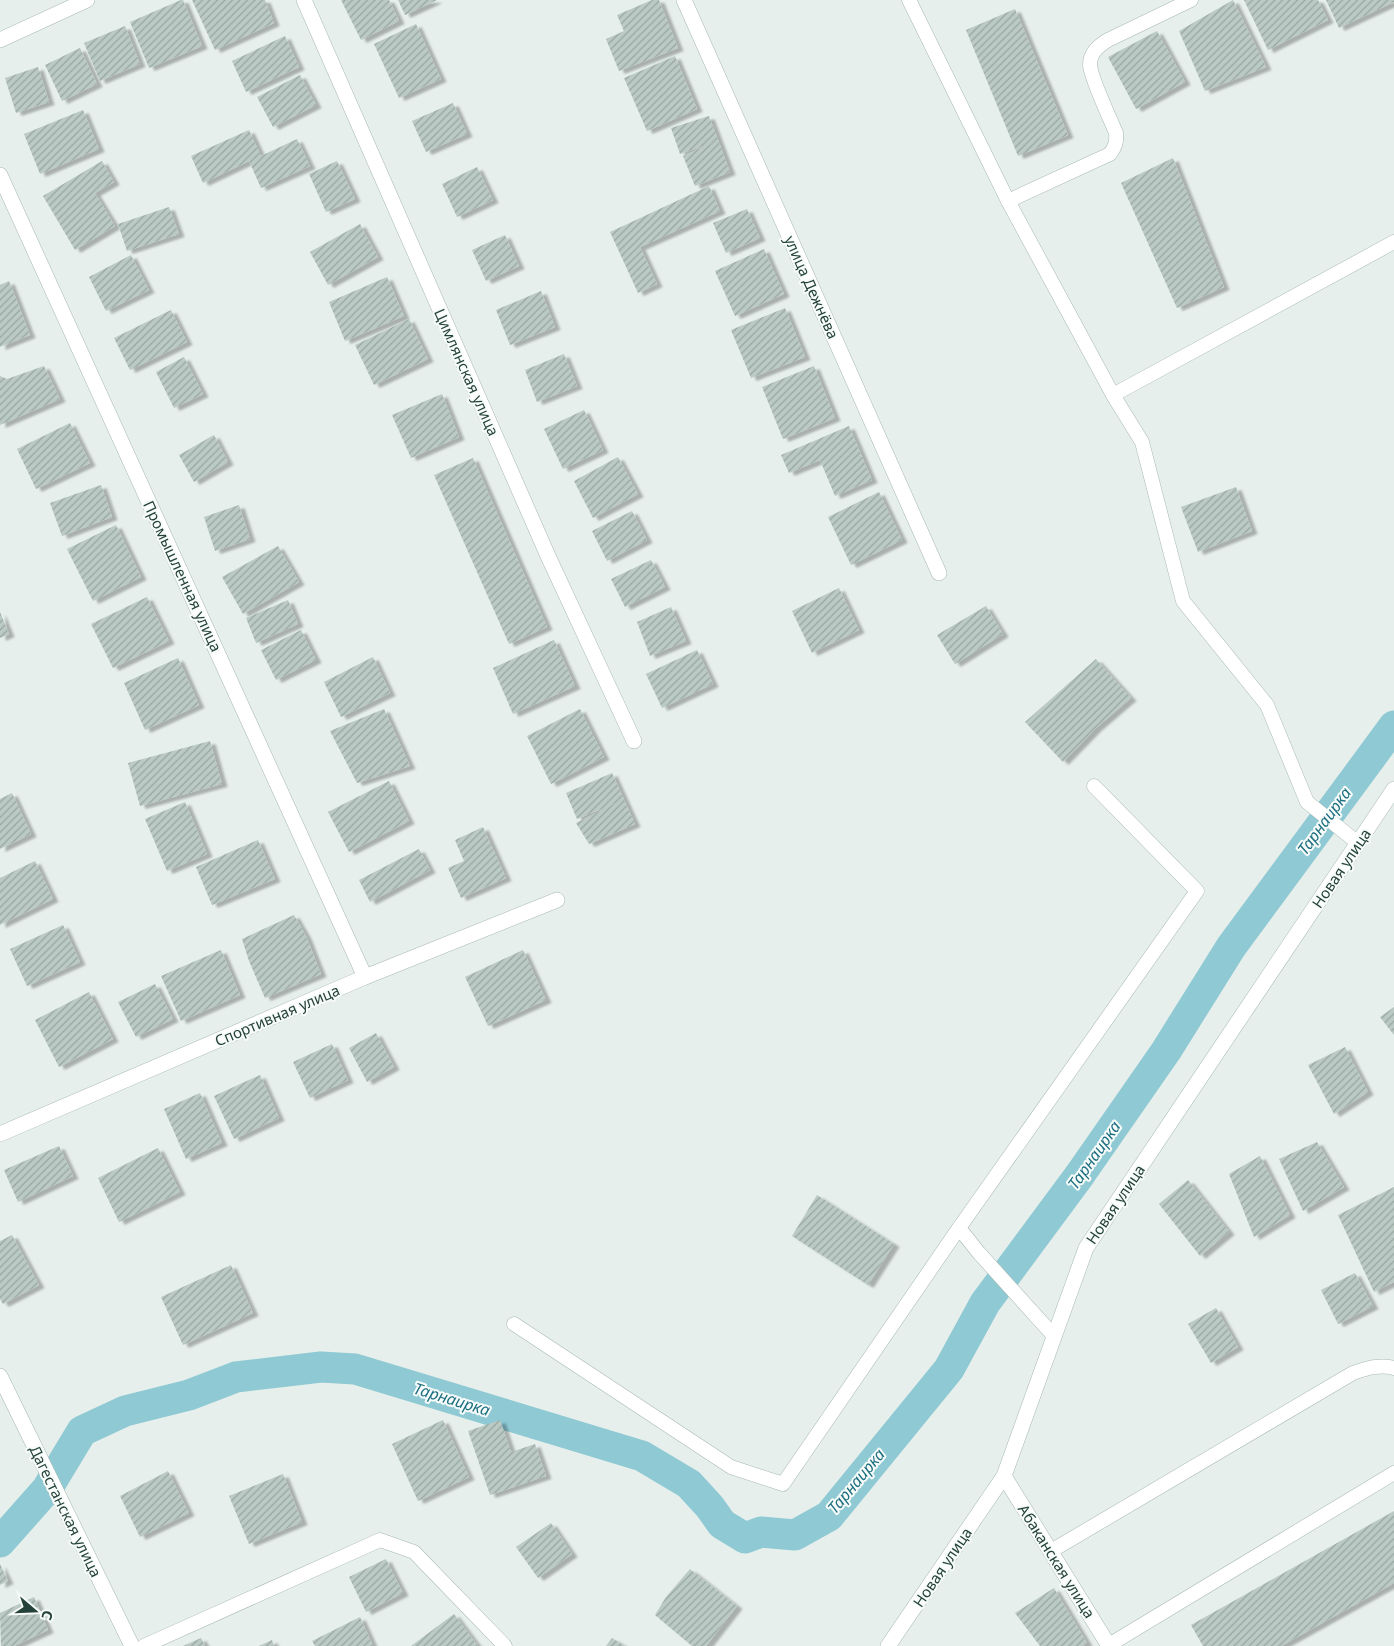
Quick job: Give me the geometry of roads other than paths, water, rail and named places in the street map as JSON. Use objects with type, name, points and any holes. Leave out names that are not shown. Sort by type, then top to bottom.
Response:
[{"type":"street","points":[[0,40],[87,0]]},
{"type":"street","name":"Цимлянская улица","points":[[304,0],[548,556],[634,741]]},
{"type":"street","name":"улица Дежнёва","points":[[684,0],[939,573]]},
{"type":"street","name":"Промышленная улица","points":[[0,175],[366,977]]},
{"type":"street","name":"Новая улица","points":[[888,1646],[1004,1476],[1086,1248],[1394,789]]},
{"type":"street","name":"Спортивная улица","points":[[0,1134],[366,977],[557,900]]},
{"type":"street","name":"Дагестанская улица","points":[[0,1376],[132,1646]]},
{"type":"street","name":"Абаканская улица","points":[[1004,1476],[1109,1645]]},
{"type":"lane","points":[[909,0],[1008,202],[1112,394],[1142,442],[1183,601],[1267,705],[1307,802],[1358,843]]},
{"type":"lane","points":[[1008,202],[1110,154],[1117,141],[1116,133],[1093,76],[1090,65],[1092,55],[1098,46],[1108,40],[1191,0]]},
{"type":"lane","points":[[1112,394],[1394,242]]},
{"type":"lane","points":[[514,1324],[731,1467],[782,1484],[959,1228],[1197,891],[1094,786]]},
{"type":"lane","points":[[959,1228],[1054,1336]]},
{"type":"lane","points":[[1051,1551],[1354,1373],[1369,1367],[1386,1366],[1394,1368]]},
{"type":"lane","points":[[1109,1645],[1394,1473]]},
{"type":"lane","points":[[144,1646],[380,1540],[414,1552],[505,1646]]},
{"type":"waterway","name":"Тарнаирка","points":[[0,1542],[47,1489],[82,1431],[125,1411],[189,1395],[236,1377],[321,1367],[355,1369],[642,1456],[689,1484],[710,1507],[722,1524],[745,1538],[761,1532],[795,1535],[829,1516],[949,1369],[985,1303],[1079,1176],[1166,1051],[1231,947],[1394,726]]}]
